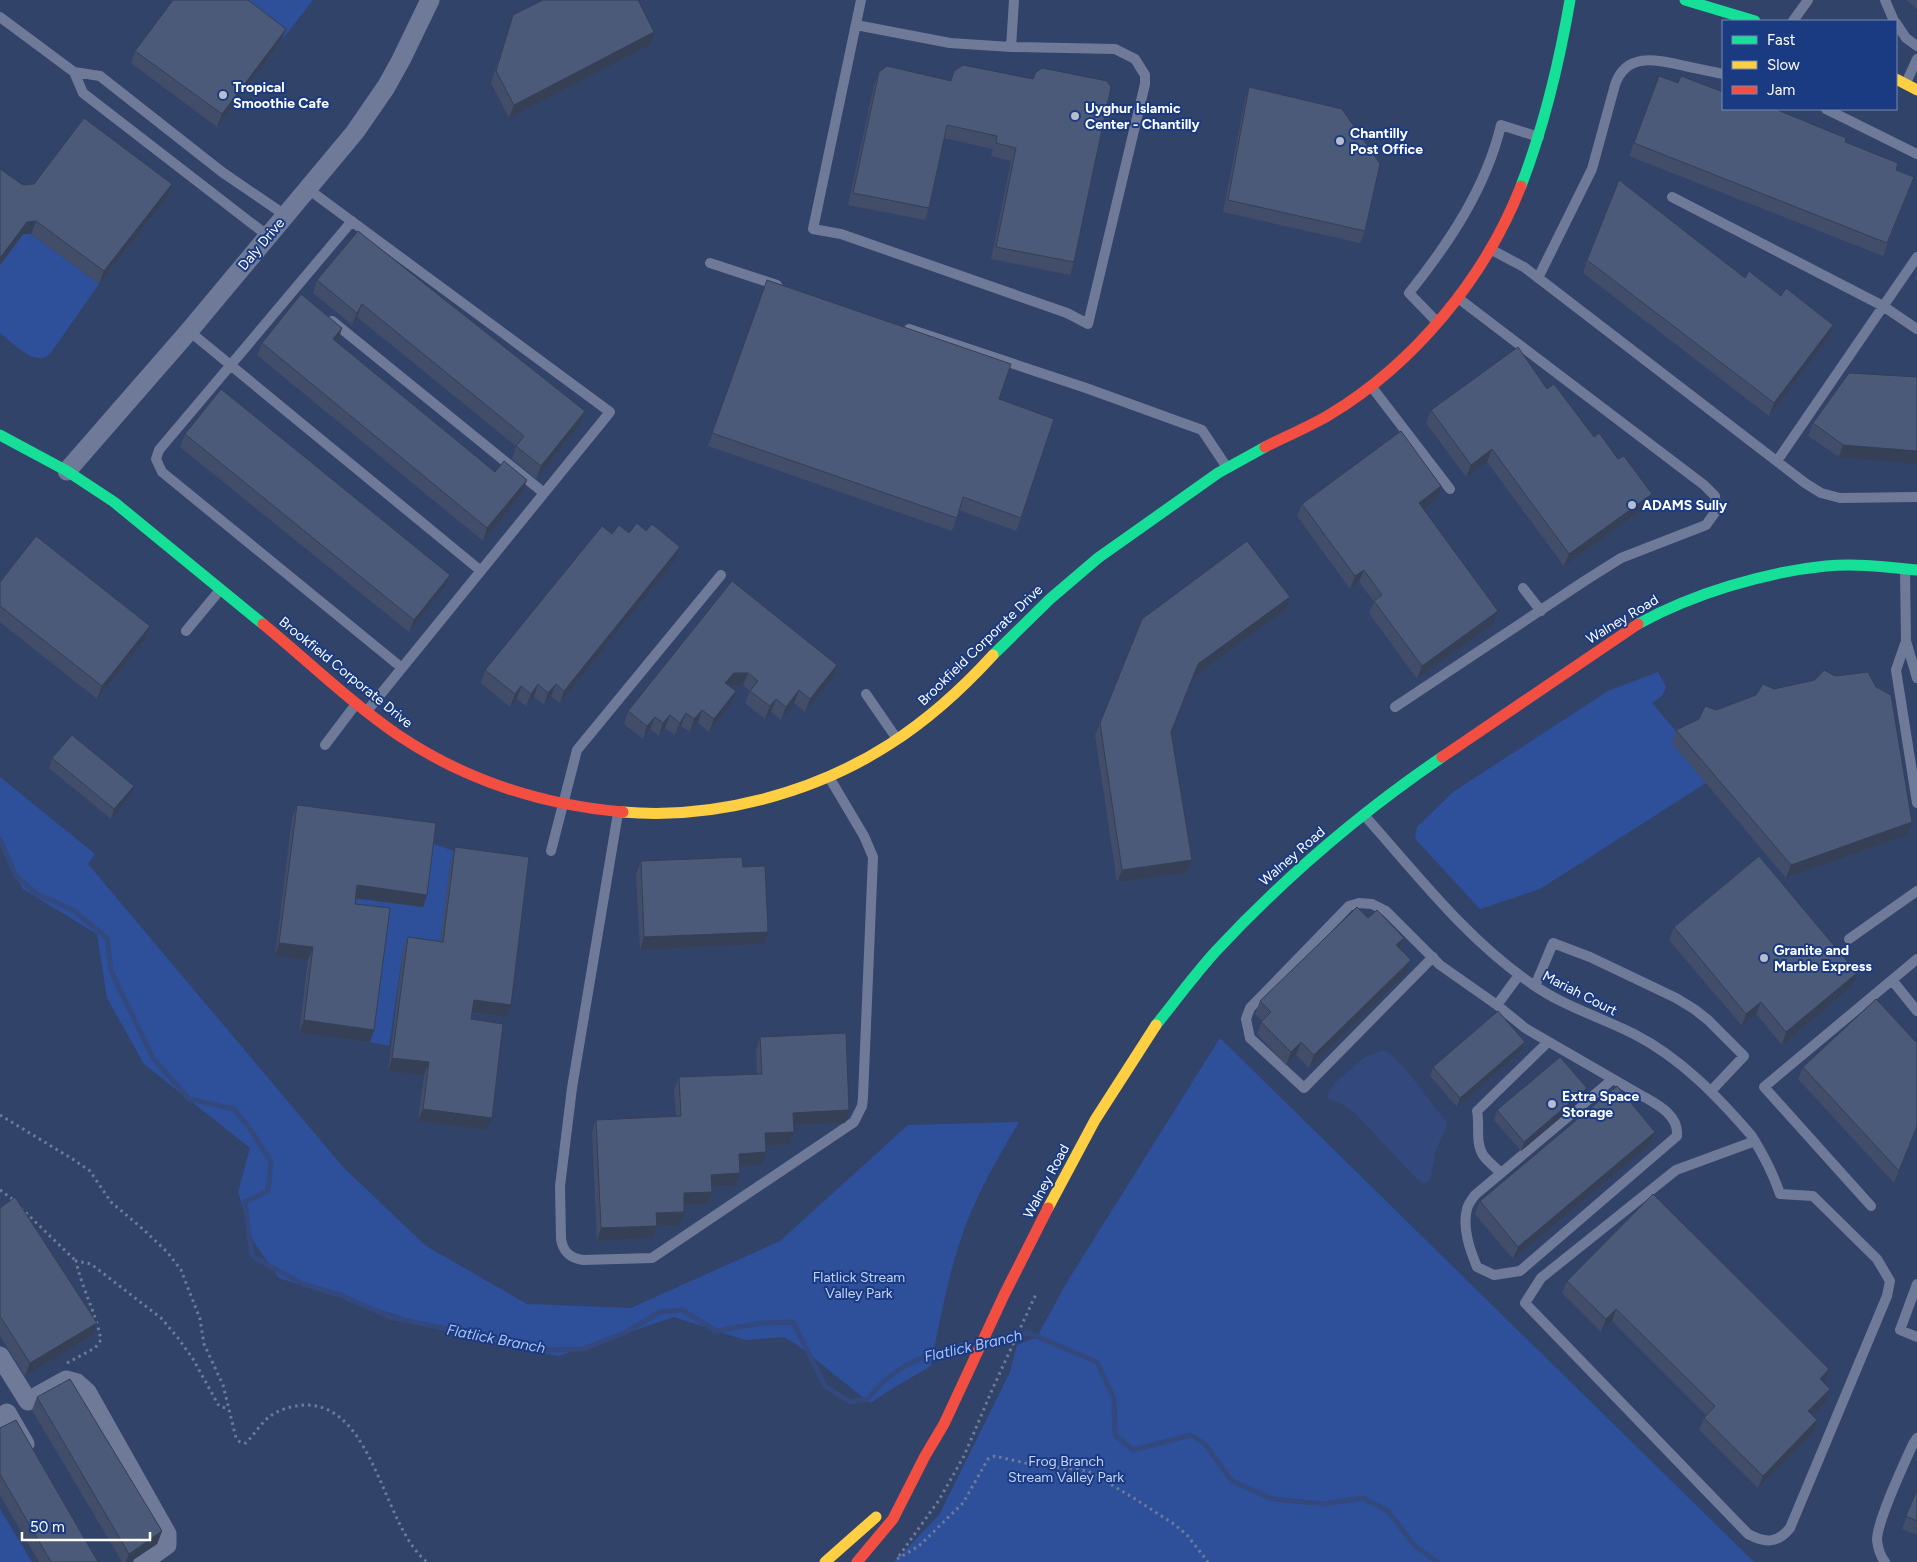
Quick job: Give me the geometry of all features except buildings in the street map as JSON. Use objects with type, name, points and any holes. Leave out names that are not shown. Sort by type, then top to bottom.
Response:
[{"type":"street","name":"Daly Drive","points":[[67,471],[189,331],[355,132],[373,107],[401,60],[430,0]]},
{"type":"street","name":"Brookfield Corporate Drive","points":[[0,435],[67,471],[114,502],[366,711],[399,735],[453,767],[511,790],[562,804],[619,812],[664,813],[721,808],[778,795],[850,767],[898,739],[954,695],[1050,599],[1102,555],[1227,467],[1327,416],[1370,386],[1409,352],[1458,297],[1490,249],[1516,202],[1540,138],[1570,0]]},
{"type":"street","points":[[1685,0],[1751,20]]},
{"type":"street","points":[[1900,81],[1917,90]]},
{"type":"street","name":"Walney Road","points":[[857,1562],[893,1519],[964,1385],[1004,1295],[1055,1193],[1095,1120],[1152,1029],[1215,952],[1275,890],[1363,814],[1400,786],[1633,627],[1667,608],[1706,594],[1781,572],[1827,566],[1866,565],[1911,569]]},
{"type":"street","points":[[0,1356],[28,1401]]},
{"type":"street","points":[[36,1462],[4,1415],[66,1380],[77,1383],[87,1392],[167,1534],[167,1545],[143,1562]]},
{"type":"street","name":"Walney Road","points":[[825,1562],[876,1517],[925,1456]]},
{"type":"lane","points":[[856,25],[950,43],[1011,47],[1115,49],[1135,58],[1145,75],[1145,84],[1088,324],[1067,313],[879,247],[841,234],[813,229],[861,0]]},
{"type":"lane","points":[[1011,47],[1014,0]]},
{"type":"lane","points":[[1794,20],[1808,0]]},
{"type":"lane","points":[[1885,0],[1894,20]]},
{"type":"lane","points":[[0,17],[74,72],[100,76],[222,172],[285,215]]},
{"type":"lane","points":[[1897,25],[1906,38],[1917,46]]},
{"type":"lane","points":[[1538,278],[1592,169],[1620,72],[1627,66],[1649,59],[1722,74]]},
{"type":"lane","points":[[1900,81],[1917,59]]},
{"type":"lane","points":[[74,72],[83,93],[268,236]]},
{"type":"lane","points":[[1828,110],[1917,154]]},
{"type":"lane","points":[[1437,321],[1408,293],[1446,244],[1464,214],[1484,174],[1496,145],[1501,125],[1540,138]]},
{"type":"lane","points":[[308,189],[610,412],[366,711]]},
{"type":"lane","points":[[1672,197],[1883,306],[1917,329]]},
{"type":"lane","points":[[352,221],[298,293],[231,366],[159,450],[156,459],[162,472],[402,668]]},
{"type":"lane","points":[[1490,249],[1524,267],[1789,472],[1821,493],[1840,498],[1917,497]]},
{"type":"lane","points":[[1777,461],[1917,257]]},
{"type":"lane","points":[[710,263],[785,288]]},
{"type":"lane","points":[[1395,707],[1621,558],[1706,525],[1716,511],[1715,496],[1704,485],[1458,297]]},
{"type":"lane","points":[[324,315],[544,493]]},
{"type":"lane","points":[[898,326],[1086,388],[1202,430],[1227,467]]},
{"type":"lane","points":[[189,331],[481,570]]},
{"type":"lane","points":[[1370,386],[1450,489]]},
{"type":"lane","points":[[1911,569],[1906,641],[1896,670],[1917,803]]},
{"type":"lane","points":[[551,851],[576,750],[721,575]]},
{"type":"lane","points":[[1523,588],[1541,611]]},
{"type":"lane","points":[[186,631],[221,589]]},
{"type":"lane","points":[[1906,641],[1917,678]]},
{"type":"lane","points":[[866,694],[898,739]]},
{"type":"lane","points":[[325,745],[357,703]]},
{"type":"lane","points":[[619,812],[572,1088],[560,1186],[562,1248],[575,1259],[583,1260],[652,1258],[854,1122],[858,1115],[863,1097],[873,857],[864,836],[828,776]]},
{"type":"lane","name":"Mariah Court","points":[[1363,814],[1468,932],[1503,963],[1534,986],[1566,1004],[1635,1035],[1667,1055],[1711,1091],[1755,1141],[1765,1158],[1780,1194],[1813,1196],[1877,1259],[1890,1281],[1887,1296],[1790,1528],[1779,1538],[1761,1541],[1748,1534],[1525,1303],[1540,1278],[1676,1170],[1755,1141]]},
{"type":"lane","points":[[1849,938],[1917,891]]},
{"type":"lane","points":[[1433,957],[1304,1088],[1250,1038],[1246,1019],[1250,1008],[1349,906],[1359,903],[1372,904],[1386,911],[1433,957],[1440,965],[1497,1005],[1525,1028],[1651,1101],[1673,1117],[1678,1127],[1677,1136],[1520,1271],[1494,1275],[1477,1267],[1470,1252],[1465,1224],[1467,1208],[1475,1195],[1613,1079]]},
{"type":"lane","points":[[1534,986],[1553,943],[1590,957],[1676,998],[1708,1020],[1744,1056],[1711,1091]]},
{"type":"lane","points":[[1871,1206],[1764,1087],[1917,959]]},
{"type":"lane","points":[[1497,1005],[1519,975]]},
{"type":"lane","points":[[1892,980],[1917,1011]]},
{"type":"lane","points":[[1501,1173],[1483,1154],[1480,1145],[1480,1122],[1477,1110],[1548,1042]]},
{"type":"lane","points":[[1917,1284],[1900,1330],[1917,1337]]},
{"type":"lane","points":[[1885,1562],[1881,1557],[1877,1540],[1880,1525],[1912,1444],[1917,1438]]},
{"type":"path","points":[[0,1115],[90,1171],[111,1202],[168,1253],[181,1270],[200,1319],[204,1344],[223,1385],[236,1438],[240,1442],[246,1442],[269,1417],[281,1410],[298,1405],[319,1406],[332,1412],[356,1436],[378,1472],[405,1535],[427,1562]]},
{"type":"path","points":[[0,1190],[12,1199],[76,1262],[102,1340],[95,1348],[62,1366]]},
{"type":"path","points":[[76,1262],[91,1264],[161,1318],[193,1359],[219,1406],[229,1409]]},
{"type":"path","points":[[1036,1294],[960,1463],[939,1500],[897,1559],[919,1546],[963,1503],[988,1459],[995,1456],[1025,1463],[1088,1471],[1174,1524],[1187,1535],[1208,1562]]},
{"type":"green space","points":[[227,0],[313,0],[281,41]]},
{"type":"green space","points":[[23,234],[31,234],[99,284],[50,354],[38,358],[24,352],[0,333],[0,265]]},
{"type":"green space","points":[[1658,672],[1666,687],[1662,696],[1652,703],[1682,738],[1706,783],[1540,889],[1480,909],[1418,842],[1415,837],[1417,827],[1453,792],[1608,691]]},
{"type":"green space","name":"Flatlick Stream Valley Park","points":[[0,777],[95,854],[88,864],[343,1167],[426,1246],[527,1304],[631,1308],[780,1241],[908,1125],[1019,1122],[990,1172],[966,1224],[950,1276],[931,1366],[870,1403],[796,1344],[783,1337],[745,1340],[674,1317],[558,1356],[466,1337],[279,1278],[253,1241],[238,1192],[250,1148],[144,1064],[107,998],[97,934],[23,889],[0,845]]},
{"type":"green space","points":[[431,843],[454,851],[451,860],[439,955],[403,950],[389,1046],[370,1042],[385,921],[350,916],[353,898]]},
{"type":"green space","name":"Frog Branch Stream Valley Park","points":[[1220,1038],[1754,1562],[894,1562],[939,1515],[1010,1372],[1017,1345],[1037,1337],[1067,1282]]},
{"type":"green space","points":[[0,1509],[32,1562],[0,1562]]},
{"type":"shaded area","points":[[1384,1050],[1410,1074],[1446,1121],[1447,1125],[1436,1150],[1428,1182],[1422,1183],[1416,1178],[1355,1113],[1344,1105],[1328,1098],[1329,1091],[1335,1083],[1365,1057]]},
{"type":"waterway","name":"Flatlick Branch","points":[[0,839],[16,876],[37,894],[73,910],[107,938],[111,971],[153,1058],[189,1099],[234,1109],[251,1130],[271,1162],[268,1191],[245,1202],[252,1256],[303,1284],[340,1295],[390,1317],[548,1350],[583,1349],[626,1332],[660,1312],[682,1310],[716,1331],[762,1323],[793,1322],[825,1386],[850,1402],[868,1399],[889,1376],[914,1361],[971,1343]]},
{"type":"waterway","name":"Flatlick Branch","points":[[994,1339],[1029,1333],[1097,1362],[1114,1399],[1115,1435],[1133,1450],[1191,1435],[1205,1444],[1232,1481],[1273,1499],[1324,1504],[1363,1498],[1388,1511],[1415,1546],[1437,1562]]},
{"type":"traffic: fast","points":[[1521,186],[1537,141],[1550,94],[1570,0]]},
{"type":"traffic: fast","points":[[1685,0],[1752,20]]},
{"type":"traffic: fast","points":[[0,435],[67,471],[114,502],[263,624]]},
{"type":"traffic: fast","points":[[993,655],[1050,599],[1098,558],[1218,473],[1265,447]]},
{"type":"traffic: fast","points":[[1638,624],[1705,594],[1778,573],[1837,565],[1917,570]]},
{"type":"traffic: fast","points":[[1156,1025],[1208,960],[1268,898],[1352,824],[1442,757]]},
{"type":"traffic: slow","points":[[1897,80],[1917,90]]},
{"type":"traffic: slow","points":[[623,812],[692,812],[727,807],[796,789],[829,776],[890,744],[932,714],[957,692],[993,655]]},
{"type":"traffic: slow","points":[[1048,1208],[1095,1120],[1156,1025]]},
{"type":"traffic: slow","points":[[825,1562],[876,1517]]},
{"type":"traffic: jam","points":[[1265,447],[1329,415],[1390,371],[1418,344],[1467,285],[1488,253],[1506,220],[1521,186]]},
{"type":"traffic: jam","points":[[263,624],[380,722],[424,751],[450,765],[506,788],[534,796],[593,809],[623,812]]},
{"type":"traffic: jam","points":[[1442,757],[1638,624]]},
{"type":"traffic: jam","points":[[857,1562],[893,1519],[925,1456],[944,1424],[1004,1295],[1048,1208]]},
{"type":"place","name":"Tropical Smoothie Cafe","points":[[223,95]]},
{"type":"place","name":"Uyghur Islamic Center - Chantilly","points":[[1075,116]]},
{"type":"place","name":"Chantilly Post Office","points":[[1340,141]]},
{"type":"place","name":"ADAMS Sully","points":[[1632,505]]},
{"type":"place","name":"Granite and Marble Express","points":[[1764,958]]},
{"type":"place","name":"Extra Space Storage","points":[[1552,1104]]}]
